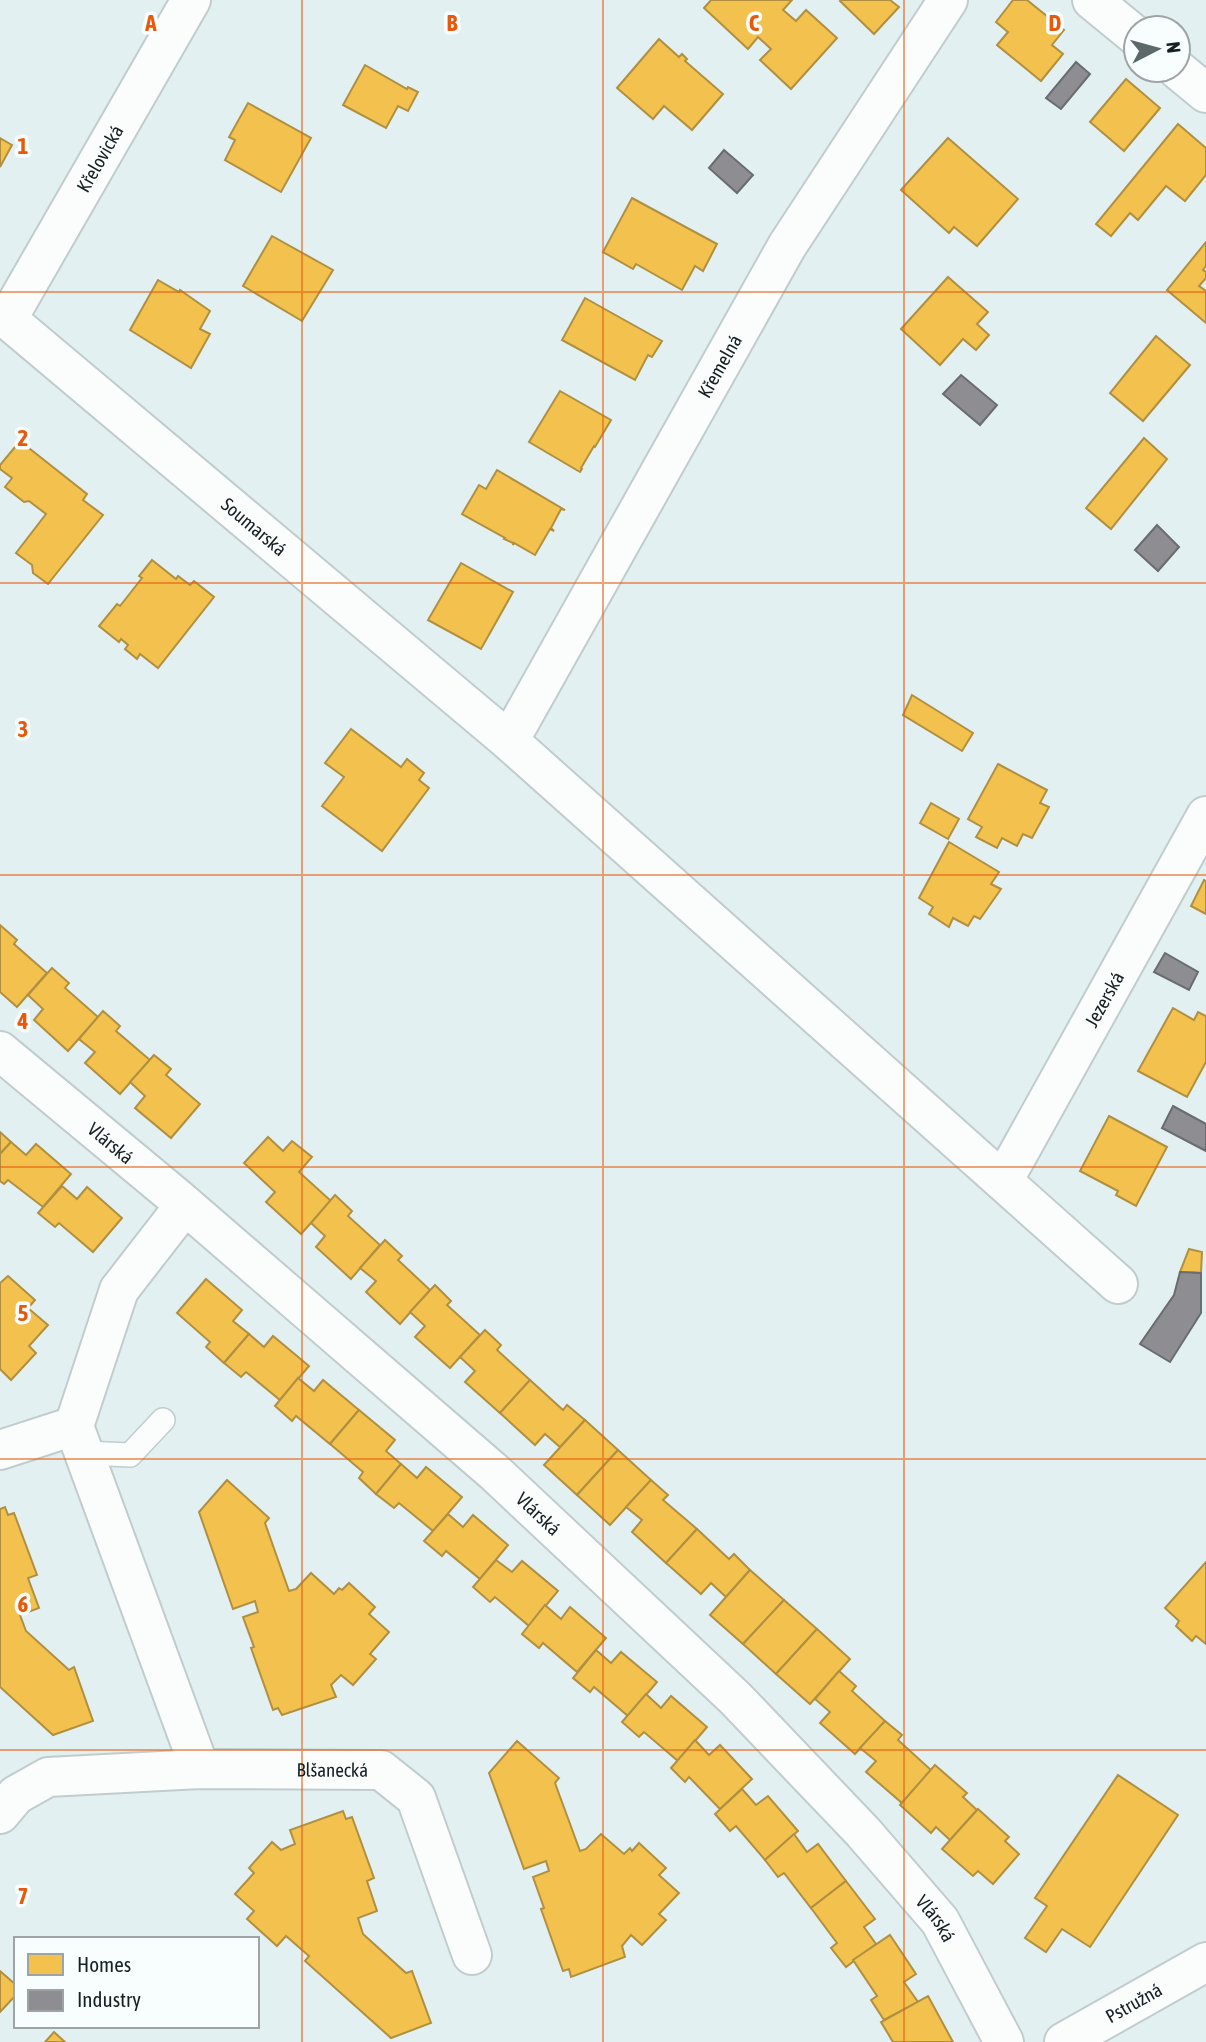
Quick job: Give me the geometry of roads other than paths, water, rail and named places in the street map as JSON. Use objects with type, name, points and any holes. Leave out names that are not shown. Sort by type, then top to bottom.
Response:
[{"type":"street","name":"Křelovická","points":[[4,315],[191,0]]},
{"type":"street","name":"Křemelná","points":[[509,741],[787,246],[947,0]]},
{"type":"street","points":[[1092,0],[1122,25]]},
{"type":"street","points":[[1192,82],[1206,93]]},
{"type":"street","name":"Soumarská","points":[[4,315],[509,741],[1118,1284]]},
{"type":"street","name":"Jezerská","points":[[1003,1181],[1206,816]]},
{"type":"street","name":"Vlárská","points":[[0,1051],[185,1205],[494,1472],[735,1698],[863,1832],[940,1921],[1004,2042]]},
{"type":"street","points":[[185,1205],[120,1290],[79,1440],[200,1769]]},
{"type":"street","points":[[0,1450],[79,1440]]},
{"type":"street","name":"Blšanecká","points":[[0,1814],[16,1796],[48,1777],[200,1769],[381,1770],[416,1798],[472,1955]]},
{"type":"street","name":"Pstružná","points":[[1064,2042],[1206,1962]]},
{"type":"lane","points":[[79,1440],[130,1455],[163,1420]]}]
